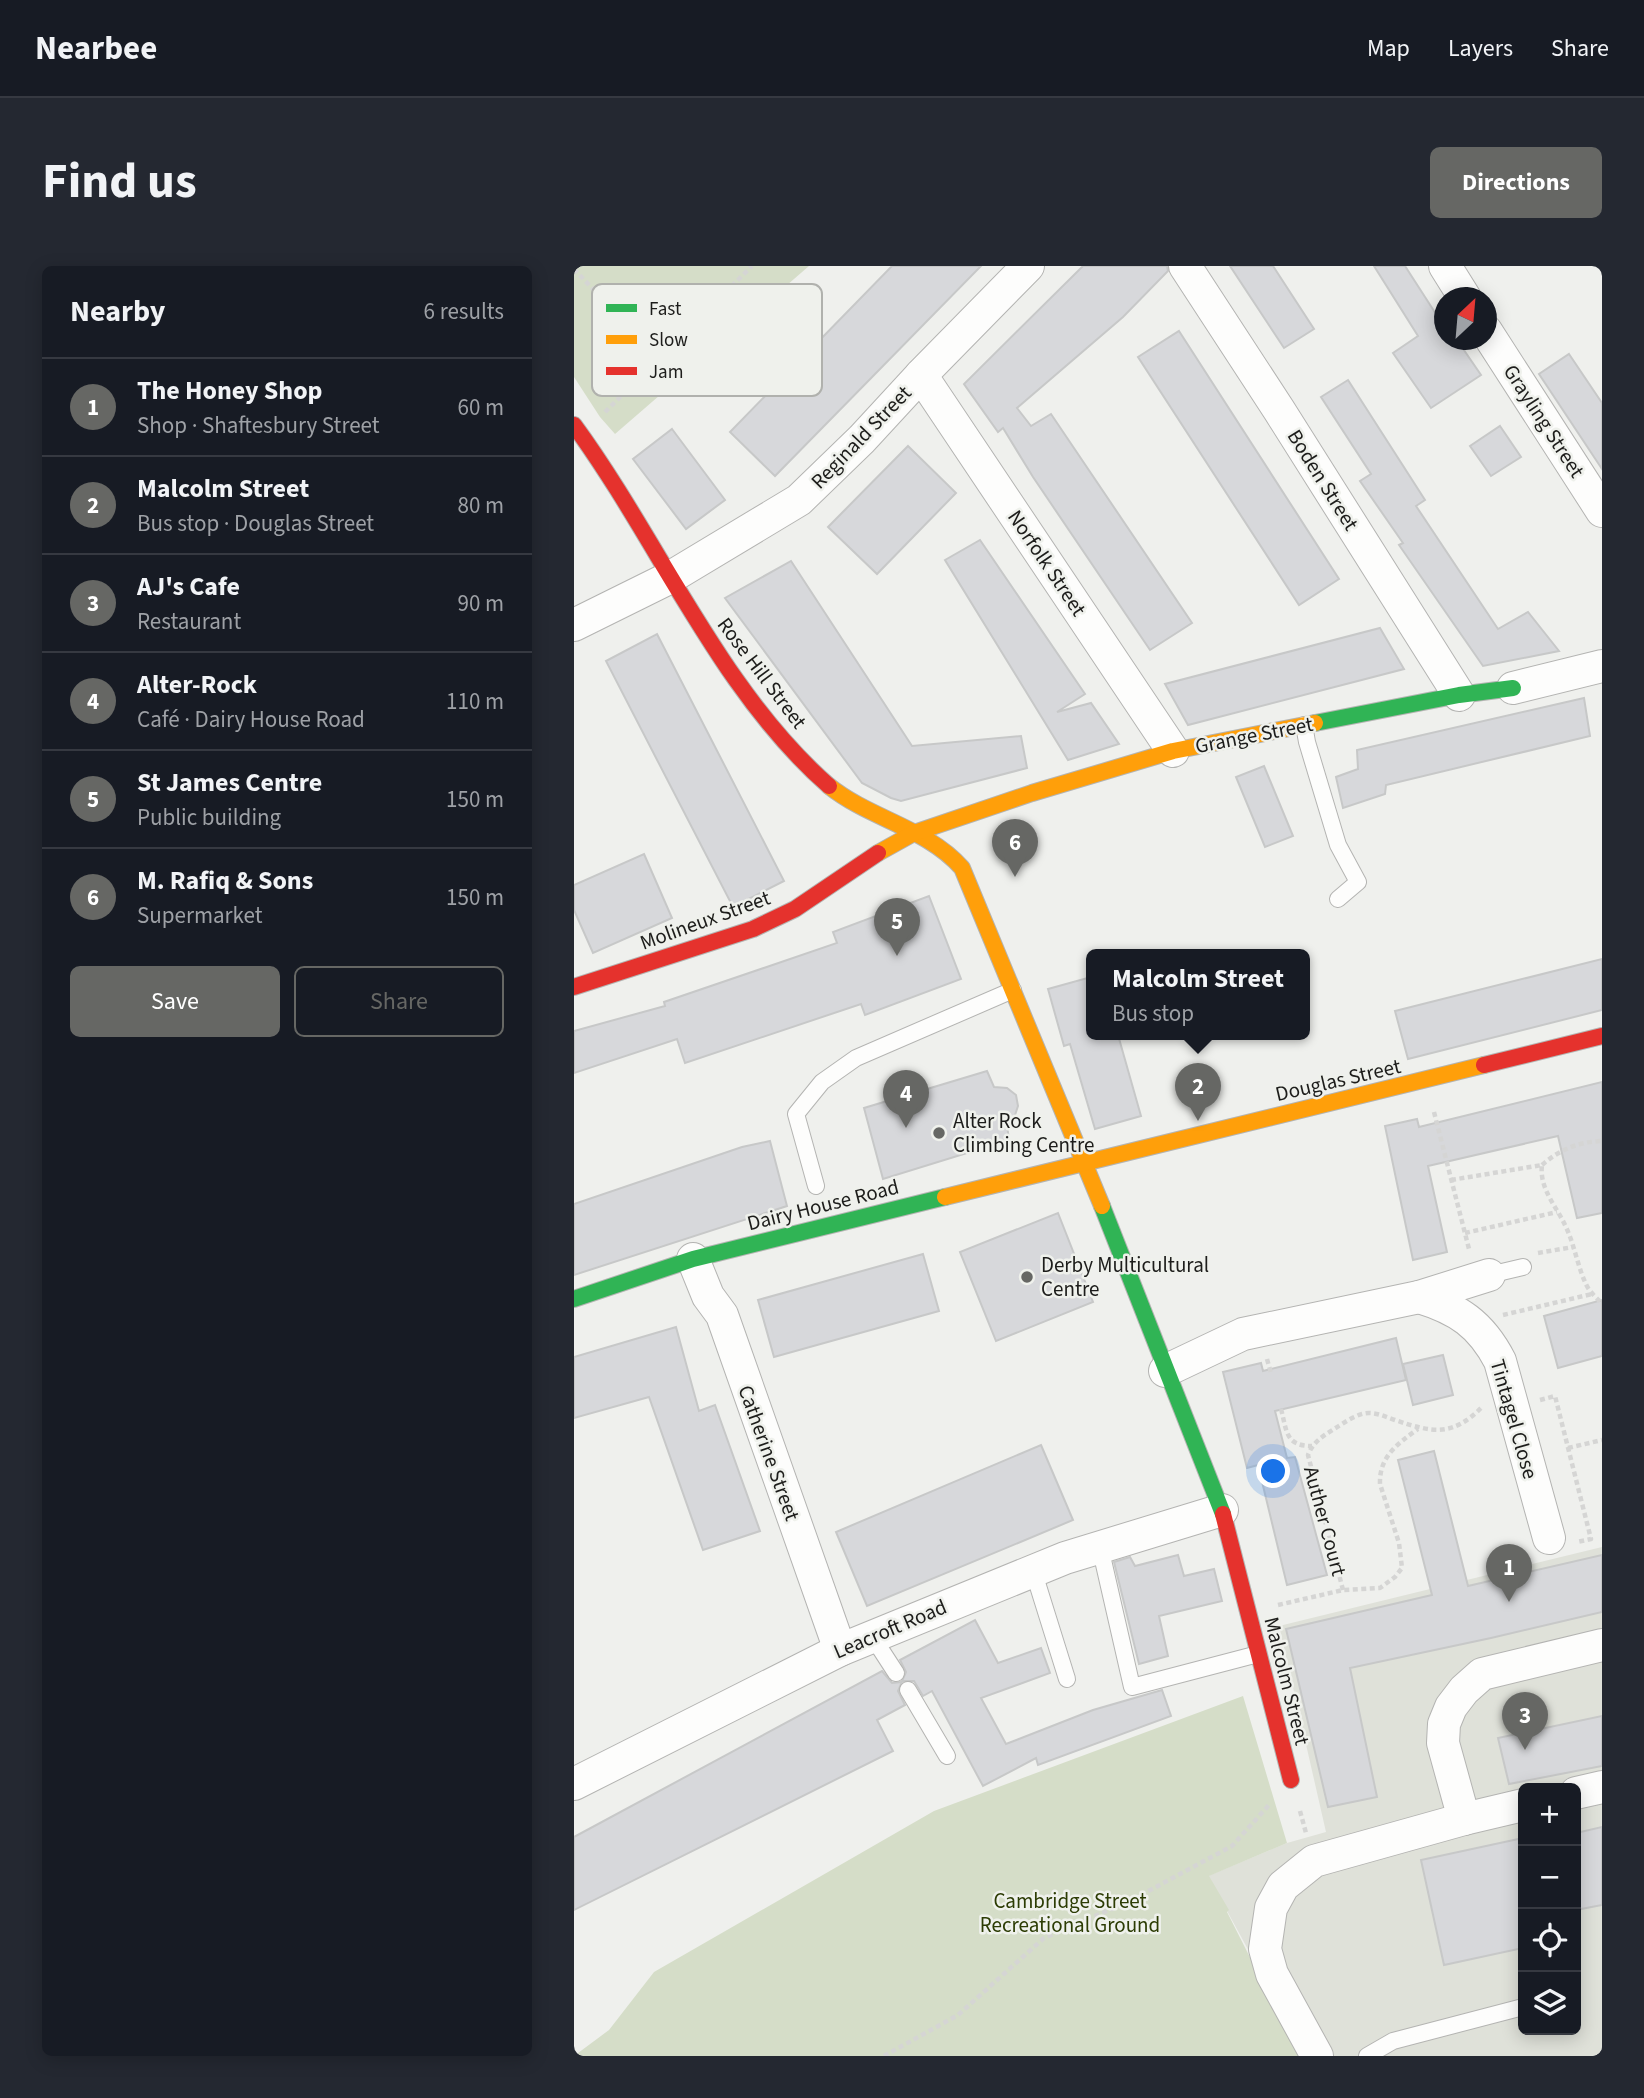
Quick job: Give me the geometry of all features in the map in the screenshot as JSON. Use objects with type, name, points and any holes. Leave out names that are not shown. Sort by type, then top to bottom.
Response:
[{"type":"street","name":"Reginald Street","points":[[574,625],[671,577],[799,500],[862,439],[920,375],[1028,266]]},
{"type":"street","name":"Boden Street","points":[[1185,266],[1459,695]]},
{"type":"street","points":[[1444,266],[1458,287]]},
{"type":"street","name":"Grayling Street","points":[[1497,348],[1602,511]]},
{"type":"street","name":"Norfolk Street","points":[[920,375],[1173,751]]},
{"type":"street","name":"Rose Hill Street","points":[[577,429],[628,502],[699,623],[770,725],[823,781],[853,803],[937,844],[953,856],[962,868],[970,888]]},
{"type":"street","name":"Grange Street","points":[[914,833],[1032,793],[1173,751],[1459,695],[1513,688],[1602,666]]},
{"type":"street","name":"Molineux Street","points":[[574,987],[753,929],[795,909],[875,855],[914,833]]},
{"type":"street","name":"Malcolm Street","points":[[970,888],[1084,1162],[1222,1510],[1291,1780]]},
{"type":"street","name":"Douglas Street","points":[[1084,1162],[1602,1036]]},
{"type":"street","name":"Dairy House Road","points":[[574,1299],[693,1259],[1084,1162]]},
{"type":"street","name":"Catherine Street","points":[[693,1259],[708,1296],[722,1315],[839,1650]]},
{"type":"street","points":[[1165,1371],[1243,1334],[1419,1297],[1483,1276]]},
{"type":"street","name":"Tintagel Close","points":[[1419,1297],[1445,1305],[1472,1323],[1492,1345],[1500,1361],[1549,1538]]},
{"type":"street","name":"Leacroft Road","points":[[574,1784],[839,1650],[872,1636],[1033,1570],[1222,1510]]},
{"type":"street","points":[[1464,1819],[1443,1743],[1444,1724],[1451,1707],[1464,1690],[1482,1674],[1602,1645]]},
{"type":"street","points":[[1581,1792],[1602,1787]]},
{"type":"street","points":[[1317,2056],[1272,1974],[1265,1949],[1271,1908],[1283,1886],[1314,1861],[1518,1806]]},
{"type":"lane","points":[[1304,725],[1338,845],[1358,882],[1338,899]]},
{"type":"lane","points":[[816,1186],[796,1114],[822,1082],[856,1058],[1013,990]]},
{"type":"lane","points":[[1483,1276],[1528,1261]]},
{"type":"lane","points":[[1100,1547],[1132,1687],[1258,1654]]},
{"type":"lane","points":[[1033,1570],[1067,1679]]},
{"type":"lane","points":[[872,1636],[896,1673]]},
{"type":"lane","points":[[908,1690],[947,1756]]},
{"type":"lane","points":[[1367,2056],[1394,2041],[1518,2008]]},
{"type":"path","points":[[734,284],[752,266]]},
{"type":"path","points":[[574,269],[592,288]]},
{"type":"path","points":[[577,429],[600,417],[621,396]]},
{"type":"path","points":[[1427,1080],[1465,1233],[1483,1276]]},
{"type":"path","points":[[1451,1181],[1542,1165],[1563,1149],[1602,1141]]},
{"type":"path","points":[[1542,1165],[1545,1186],[1564,1223],[1585,1283],[1602,1303]]},
{"type":"path","points":[[1465,1233],[1557,1212]]},
{"type":"path","points":[[1528,1261],[1573,1247]]},
{"type":"path","points":[[1472,1323],[1592,1294]]},
{"type":"path","name":"Auther Court","points":[[1343,1590],[1308,1455],[1312,1446],[1326,1434],[1360,1414],[1378,1414],[1419,1429],[1456,1427],[1482,1407],[1504,1377]]},
{"type":"path","points":[[1549,1538],[1552,1548],[1591,1539],[1555,1396]]},
{"type":"path","points":[[1281,1409],[1289,1438],[1298,1446],[1312,1446]]},
{"type":"path","points":[[1248,1611],[1343,1590],[1380,1588],[1395,1577],[1402,1568],[1399,1543],[1380,1484],[1380,1475],[1390,1451],[1419,1429]]},
{"type":"path","points":[[1568,1448],[1602,1440]]},
{"type":"path","points":[[1291,1780],[1314,1861]]},
{"type":"path","points":[[884,2056],[958,2015],[1044,1938],[1128,1902],[1232,1846],[1291,1780]]},
{"type":"shaded area","points":[[1602,1547],[1602,2056],[1306,2056],[1208,1876],[1287,1843],[1326,1832],[1279,1626]]},
{"type":"green space","points":[[574,266],[809,266],[788,284],[592,284],[592,396],[659,396],[615,434],[600,417],[574,377]]},
{"type":"green space","name":"Cambridge Street Recreational Ground","points":[[1243,1696],[1287,1843],[1209,1876],[1229,1910],[1227,1912],[1300,2056],[574,2056],[609,2030],[654,1972],[934,1811]]},
{"type":"building","points":[[892,266],[981,266],[775,476],[730,432],[765,396],[822,396],[822,338]]},
{"type":"building","points":[[1083,266],[1167,266],[1168,271],[1123,317],[1017,408],[1031,426],[1051,414],[1192,623],[1150,650],[1003,428],[998,432],[964,384]]},
{"type":"building","points":[[1230,266],[1273,266],[1314,329],[1284,348]]},
{"type":"building","points":[[1374,266],[1405,266],[1434,311],[1434,350],[1464,350],[1481,375],[1431,408],[1393,353],[1418,336]]},
{"type":"building","points":[[1179,331],[1339,579],[1299,605],[1138,357]]},
{"type":"building","points":[[1569,354],[1602,403],[1602,469],[1539,374]]},
{"type":"building","points":[[1348,380],[1425,500],[1416,506],[1498,629],[1528,612],[1559,651],[1483,666],[1399,545],[1403,543],[1360,481],[1371,474],[1321,397]]},
{"type":"building","points":[[1500,426],[1521,457],[1491,476],[1470,446]]},
{"type":"building","points":[[672,429],[725,500],[686,529],[633,459]]},
{"type":"building","points":[[908,446],[956,493],[877,574],[828,527]]},
{"type":"building","points":[[980,540],[1085,694],[1057,712],[1091,703],[1119,744],[1068,760],[945,560]]},
{"type":"building","points":[[791,561],[912,746],[1021,736],[1027,768],[901,801],[862,783],[725,598]]},
{"type":"building","points":[[1380,628],[1404,669],[1188,725],[1165,684]]},
{"type":"building","points":[[657,634],[784,881],[733,907],[606,661]]},
{"type":"building","points":[[1584,698],[1590,736],[1386,785],[1385,794],[1343,808],[1336,777],[1358,769],[1357,750]]},
{"type":"building","points":[[1264,766],[1293,836],[1265,847],[1236,777]]},
{"type":"building","points":[[644,854],[672,918],[593,953],[574,910],[574,885]]},
{"type":"building","points":[[929,896],[961,979],[865,1015],[861,1004],[685,1063],[677,1039],[574,1073],[574,1031],[665,1006],[664,1002],[837,943],[833,932]]},
{"type":"building","points":[[1602,959],[1602,1010],[1408,1059],[1395,1011]]},
{"type":"building","points":[[1086,978],[1086,1040],[1119,1040],[1141,1116],[1095,1129],[1070,1044],[1064,1046],[1048,989]]},
{"type":"building","name":"Alter Rock Climbing Centre","points":[[987,1071],[994,1087],[1007,1088],[1016,1095],[1018,1106],[1007,1125],[1009,1140],[883,1179],[864,1108]]},
{"type":"building","points":[[1602,1082],[1602,1213],[1577,1218],[1558,1136],[1428,1166],[1447,1252],[1413,1260],[1385,1126],[1417,1119],[1419,1127]]},
{"type":"building","points":[[770,1141],[787,1206],[574,1275],[574,1204],[742,1147]]},
{"type":"building","name":"Derby Multicultural Centre","points":[[1058,1213],[1093,1302],[996,1341],[960,1252]]},
{"type":"building","points":[[923,1254],[939,1311],[774,1357],[758,1300]]},
{"type":"building","points":[[1602,1300],[1602,1356],[1558,1368],[1544,1316]]},
{"type":"building","points":[[676,1327],[699,1411],[715,1405],[760,1531],[703,1550],[649,1397],[574,1418],[574,1357]]},
{"type":"building","points":[[1396,1338],[1406,1380],[1275,1411],[1287,1458],[1295,1457],[1327,1575],[1287,1585],[1258,1465],[1247,1468],[1223,1372],[1261,1363],[1263,1371]]},
{"type":"building","points":[[1443,1355],[1453,1395],[1413,1405],[1403,1364]]},
{"type":"building","points":[[1041,1445],[1073,1520],[867,1606],[836,1532]]},
{"type":"building","points":[[1434,1451],[1468,1586],[1602,1555],[1602,1612],[1350,1668],[1377,1797],[1328,1807],[1286,1629],[1432,1595],[1398,1460]]},
{"type":"building","points":[[1178,1555],[1184,1576],[1214,1569],[1222,1601],[1159,1616],[1168,1656],[1139,1664],[1114,1562],[1130,1557],[1135,1566]]},
{"type":"building","points":[[975,1620],[998,1663],[1041,1648],[1050,1673],[981,1698],[1006,1744],[1093,1710],[1162,1690],[1171,1716],[1038,1765],[1036,1758],[983,1786],[932,1691],[923,1696],[914,1681],[902,1681],[906,1672],[900,1660]]},
{"type":"building","points":[[882,1671],[892,1683],[902,1682],[898,1691],[905,1705],[877,1720],[893,1751],[574,1910],[574,1837]]},
{"type":"building","points":[[1602,1716],[1602,1766],[1509,1784],[1498,1738]]},
{"type":"building","points":[[1602,1827],[1602,1905],[1581,1909],[1581,1846],[1581,1832]]},
{"type":"building","points":[[1518,1839],[1518,1949],[1444,1965],[1421,1860]]},
{"type":"traffic: fast","points":[[1315,723],[1459,695],[1513,688]]},
{"type":"traffic: fast","points":[[574,1299],[693,1259],[945,1197]]},
{"type":"traffic: fast","points":[[1102,1206],[1223,1514]]},
{"type":"traffic: slow","points":[[878,853],[914,833],[1032,793],[1173,751],[1315,723]]},
{"type":"traffic: slow","points":[[829,786],[862,807],[932,843],[962,868],[1102,1206]]},
{"type":"traffic: slow","points":[[945,1197],[1484,1065]]},
{"type":"traffic: jam","points":[[574,425],[605,470],[723,661],[755,706],[790,748],[829,786]]},
{"type":"traffic: jam","points":[[574,987],[753,929],[795,909],[878,853]]},
{"type":"traffic: jam","points":[[1484,1065],[1602,1036]]},
{"type":"traffic: jam","points":[[1223,1514],[1291,1780]]},
{"type":"place","name":"M. Rafiq & Sons","points":[[1015,877]]},
{"type":"place","name":"St James Centre","points":[[897,956]]},
{"type":"place","name":"Malcolm Street","points":[[1198,1121]]},
{"type":"place","name":"Alter-Rock","points":[[906,1128]]},
{"type":"place","name":"Alter Rock Climbing Centre","points":[[939,1133]]},
{"type":"place","name":"Derby Multicultural Centre","points":[[1027,1277]]},
{"type":"place","name":"The Honey Shop","points":[[1509,1602]]},
{"type":"place","name":"AJ's Cafe","points":[[1525,1750]]}]
